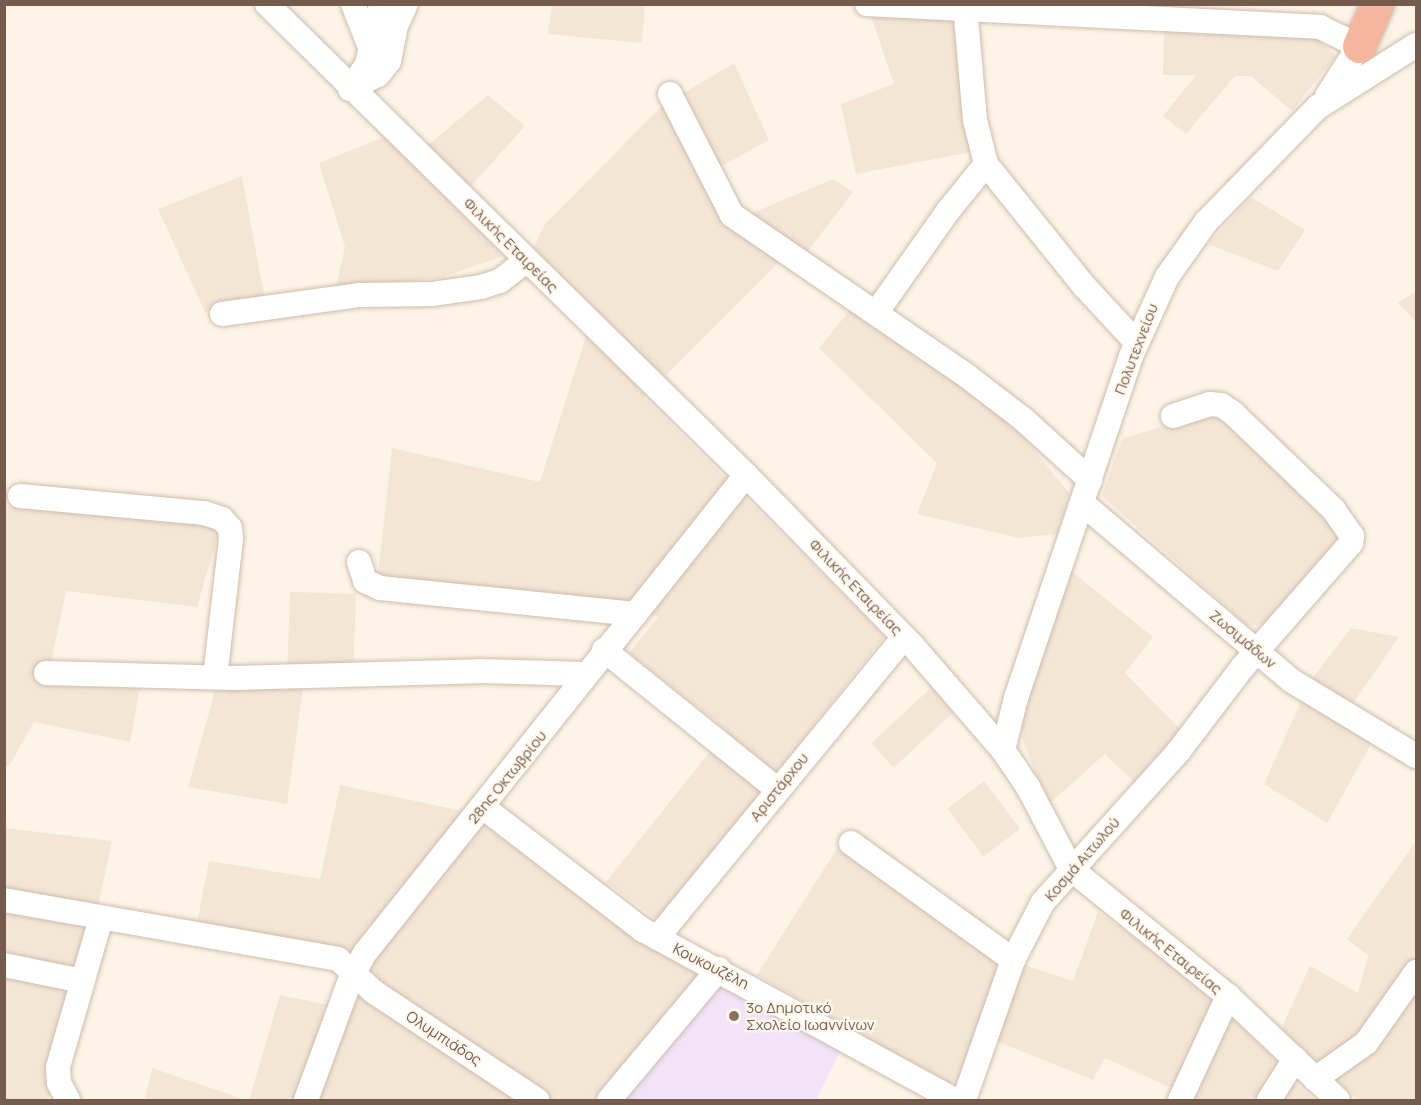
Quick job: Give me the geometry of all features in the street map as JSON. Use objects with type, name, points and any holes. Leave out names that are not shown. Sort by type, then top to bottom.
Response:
[{"type":"highway","points":[[1359,46],[1377,4]]},
{"type":"street","name":"Φιλικής Εταιρείας","points":[[267,4],[350,89],[746,475],[904,637],[1003,750],[1028,787],[1071,869],[1228,996],[1338,1101]]},
{"type":"street","points":[[353,4],[370,49]]},
{"type":"street","points":[[350,89],[367,64],[381,4]]},
{"type":"street","points":[[350,89],[378,75],[389,61],[406,4]]},
{"type":"street","points":[[867,4],[965,6],[1055,15],[1295,24],[1338,33],[1359,46],[1346,71],[1318,107]]},
{"type":"street","points":[[965,6],[975,120],[986,164],[1085,287],[1136,342]]},
{"type":"street","name":"Πολυτεχνείου","points":[[1003,750],[1016,698],[1136,342],[1158,292],[1191,241],[1318,107],[1416,45]]},
{"type":"street","points":[[670,94],[732,215],[876,313],[1023,419],[1090,480]]},
{"type":"street","points":[[876,313],[948,210],[986,164]]},
{"type":"street","points":[[222,314],[340,297],[446,293],[481,287],[500,281],[526,261]]},
{"type":"street","name":"Κοσμά Αιτωλού","points":[[964,1101],[1013,960],[1036,913],[1071,869],[1178,752],[1257,651],[1349,549],[1352,536],[1335,510],[1221,405],[1210,404],[1173,416]]},
{"type":"street","name":"28ης Οκτωβρίου","points":[[306,1101],[355,971],[584,674],[636,614],[746,475]]},
{"type":"street","points":[[20,496],[204,513],[222,519],[230,528],[231,539],[215,677]]},
{"type":"street","name":"Ζωσιμάδων","points":[[1082,503],[1292,681],[1416,756]]},
{"type":"street","points":[[359,562],[365,581],[380,588],[636,614]]},
{"type":"street","name":"Αριστάρχου","points":[[657,938],[904,637]]},
{"type":"street","points":[[604,650],[777,789]]},
{"type":"street","points":[[46,673],[313,678],[480,671],[584,674]]},
{"type":"street","name":"Κουκουζέλη","points":[[483,807],[657,938],[719,969],[956,1101]]},
{"type":"street","points":[[851,843],[1013,960]]},
{"type":"street","points":[[4,900],[331,958],[355,971]]},
{"type":"street","points":[[68,1101],[59,1083],[58,1067],[101,918]]},
{"type":"street","points":[[4,965],[82,981]]},
{"type":"street","points":[[609,1101],[719,969]]},
{"type":"street","name":"Ολυμπιάδος","points":[[355,971],[374,992],[524,1096]]},
{"type":"street","points":[[1315,1079],[1366,1044],[1416,972]]},
{"type":"street","points":[[1180,1101],[1228,996]]},
{"type":"street","points":[[1269,1101],[1295,1059]]},
{"type":"shaded area","points":[[552,5],[645,5],[642,43],[548,34]]},
{"type":"shaded area","points":[[869,10],[957,12],[976,151],[856,174],[841,104],[894,84]]},
{"type":"shaded area","points":[[1164,24],[1305,29],[1336,56],[1292,111],[1251,76],[1235,76],[1186,134],[1163,116],[1196,75],[1163,75]]},
{"type":"shaded area","points":[[734,63],[769,140],[706,175],[729,223],[833,179],[853,192],[807,252],[796,245],[644,397],[885,636],[658,921],[606,882],[727,730],[629,653],[658,617],[627,605],[377,585],[392,448],[540,482],[592,317],[529,257],[545,224],[662,106]]},
{"type":"shaded area","points":[[488,95],[525,126],[454,205],[503,256],[440,278],[336,287],[345,247],[319,163],[392,134],[414,157]]},
{"type":"shaded area","points":[[242,176],[265,300],[205,312],[158,209]]},
{"type":"shaded area","points":[[1251,197],[1305,230],[1278,271],[1208,244]]},
{"type":"shaded area","points":[[1416,291],[1416,322],[1398,303]]},
{"type":"shaded area","points":[[854,305],[1000,408],[1070,494],[1057,534],[1019,538],[917,514],[937,463],[819,348]]},
{"type":"shaded area","points":[[1214,410],[1339,530],[1342,540],[1272,624],[1247,625],[1102,496],[1122,439]]},
{"type":"shaded area","points":[[4,506],[207,522],[219,531],[197,607],[66,591],[46,686],[140,688],[130,742],[34,722],[9,766],[5,766]]},
{"type":"shaded area","points":[[1071,571],[1153,637],[1125,673],[1180,729],[1135,783],[1105,754],[1049,804],[1023,742],[1022,722],[1025,700]]},
{"type":"shaded area","points":[[290,592],[356,594],[353,669],[287,667]]},
{"type":"shaded area","points":[[1351,628],[1399,637],[1349,709],[1308,684]]},
{"type":"shaded area","points":[[935,684],[958,708],[894,767],[871,743]]},
{"type":"shaded area","points":[[216,688],[303,688],[287,804],[188,787]]},
{"type":"shaded area","points":[[1303,697],[1374,739],[1327,823],[1264,784]]},
{"type":"shaded area","points":[[984,781],[1020,829],[983,857],[947,809]]},
{"type":"shaded area","points":[[340,785],[467,812],[622,929],[704,973],[598,1100],[249,1100],[280,995],[353,1010],[371,968],[356,953],[196,929],[209,861],[320,879]]},
{"type":"shaded area","points":[[5,828],[112,841],[98,907],[5,891]]},
{"type":"shaded area","points":[[1416,841],[1416,1100],[1358,1100],[1281,1029],[1310,966],[1358,993],[1368,956],[1347,939]]},
{"type":"shaded area","points":[[841,842],[1005,959],[1073,981],[1098,912],[1180,969],[1276,1058],[1280,1071],[1315,1100],[1185,1100],[1187,1095],[1105,1058],[1093,1080],[976,1033],[961,1078],[948,1084],[757,975]]},
{"type":"shaded area","points":[[4,909],[93,924],[48,1100],[5,1100]]},
{"type":"shaded area","name":"3ο Δημοτικό Σχολείο Ιωαννίνων","points":[[717,982],[841,1050],[816,1100],[619,1100]]},
{"type":"shaded area","points":[[152,1068],[246,1100],[145,1100]]},
{"type":"place","name":"3ο Δημοτικό Σχολείο Ιωαννίνων","points":[[734,1016]]}]
